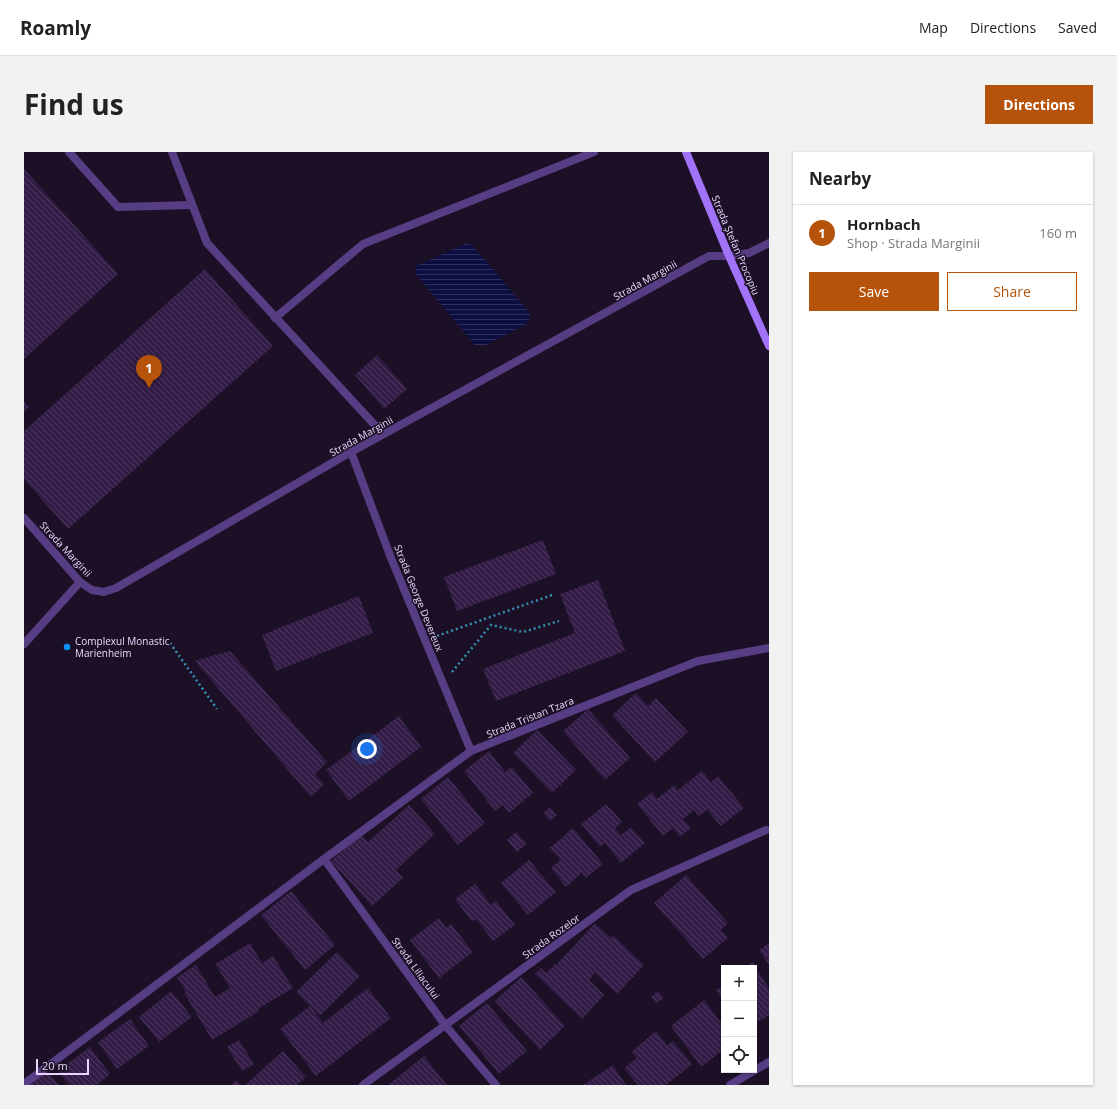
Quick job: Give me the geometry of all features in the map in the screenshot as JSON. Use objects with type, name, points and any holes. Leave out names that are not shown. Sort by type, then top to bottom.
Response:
[{"type":"street","points":[[69,152],[118,207],[192,205]]},
{"type":"street","points":[[172,152],[207,243],[383,434]]},
{"type":"street","points":[[275,318],[363,244],[594,152]]},
{"type":"street","name":"Strada Ștefan Procopiu","points":[[686,152],[729,256],[769,346]]},
{"type":"street","name":"Strada Marginii","points":[[24,518],[80,582],[92,590],[104,592],[116,588],[383,434],[709,256],[729,256],[749,253],[769,243]]},
{"type":"street","name":"Strada George Devereux","points":[[351,452],[391,558],[471,751]]},
{"type":"street","points":[[24,644],[80,582]]},
{"type":"street","name":"Strada Tristan Tzara","points":[[24,1084],[324,859],[471,751],[698,661],[769,648]]},
{"type":"street","name":"Strada Rozelor","points":[[363,1085],[631,890],[766,830]]},
{"type":"street","name":"Strada Liliacului","points":[[324,859],[444,1025],[496,1085]]},
{"type":"street","points":[[730,1085],[769,1062]]},
{"type":"path","points":[[425,640],[552,595]]},
{"type":"path","points":[[489,618],[491,625]]},
{"type":"path","points":[[491,625],[523,632],[559,621]]},
{"type":"path","points":[[443,684],[491,625]]},
{"type":"path","points":[[170,643],[217,709]]},
{"type":"shaded area","points":[[465,244],[472,245],[530,313],[528,323],[486,345],[475,345],[416,274],[416,266]]},
{"type":"building","points":[[24,169],[118,274],[24,359]]},
{"type":"building","points":[[205,269],[273,346],[68,529],[24,479],[24,431]]},
{"type":"building","points":[[377,355],[407,389],[384,409],[355,375]]},
{"type":"building","points":[[24,401],[29,407],[24,412]]},
{"type":"building","points":[[543,540],[556,574],[457,611],[444,577]]},
{"type":"building","points":[[598,580],[625,651],[496,701],[483,669],[575,633],[560,594]]},
{"type":"building","points":[[359,596],[373,633],[276,671],[262,635]]},
{"type":"building","points":[[230,651],[327,762],[315,774],[324,784],[311,797],[195,661]]},
{"type":"building","points":[[636,693],[648,706],[656,698],[688,732],[655,762],[612,715]]},
{"type":"building","points":[[588,709],[630,758],[605,780],[563,731]]},
{"type":"building","points":[[399,716],[421,747],[349,801],[326,770]]},
{"type":"building","points":[[537,730],[576,770],[552,793],[513,753]]},
{"type":"building","points":[[489,751],[505,772],[512,767],[533,793],[509,813],[503,805],[495,811],[464,771]]},
{"type":"building","points":[[702,771],[711,782],[718,776],[744,808],[721,826],[707,810],[699,816],[694,810],[683,819],[691,828],[680,837],[673,828],[663,836],[637,804],[652,792],[657,799],[674,785],[678,790]]},
{"type":"building","points":[[448,777],[485,823],[458,845],[421,799]]},
{"type":"building","points":[[606,804],[622,822],[615,828],[621,835],[631,827],[645,843],[621,863],[605,843],[600,847],[581,824]]},
{"type":"building","points":[[409,805],[435,834],[396,870],[403,878],[372,906],[331,861],[361,834],[368,842]]},
{"type":"building","points":[[550,807],[557,815],[550,821],[543,813]]},
{"type":"building","points":[[573,828],[603,864],[586,878],[582,873],[566,887],[551,868],[560,860],[550,848]]},
{"type":"building","points":[[516,832],[527,844],[517,852],[507,840]]},
{"type":"building","points":[[529,860],[556,892],[528,915],[501,883]]},
{"type":"building","points":[[686,875],[728,923],[721,930],[728,938],[703,959],[654,903]]},
{"type":"building","points":[[475,884],[491,905],[496,901],[515,925],[493,941],[476,919],[472,922],[455,899]]},
{"type":"building","points":[[291,891],[335,945],[305,970],[261,915]]},
{"type":"building","points":[[439,918],[446,928],[451,924],[473,952],[439,978],[410,940]]},
{"type":"building","points":[[595,923],[611,938],[613,935],[644,965],[617,994],[595,973],[589,980],[604,995],[582,1019],[535,974],[541,968],[546,973],[555,964],[556,965]]},
{"type":"building","points":[[250,943],[262,963],[273,956],[293,988],[258,1009],[259,1011],[212,1040],[184,993],[186,992],[177,977],[196,965],[215,997],[230,988],[215,964]]},
{"type":"building","points":[[769,943],[769,965],[759,950]]},
{"type":"building","points":[[337,952],[360,976],[320,1016],[296,992]]},
{"type":"building","points":[[753,962],[755,965],[748,965]]},
{"type":"building","points":[[757,969],[769,989],[769,1015],[757,1022]]},
{"type":"building","points":[[521,977],[565,1026],[540,1050],[495,1001]]},
{"type":"building","points":[[721,987],[721,998],[716,990]]},
{"type":"building","points":[[368,988],[391,1018],[316,1076],[280,1029],[310,1006],[323,1023]]},
{"type":"building","points":[[171,991],[192,1017],[159,1042],[139,1017]]},
{"type":"building","points":[[658,991],[664,998],[656,1003],[651,997]]},
{"type":"building","points":[[704,1000],[721,1023],[721,1051],[701,1067],[671,1026]]},
{"type":"building","points":[[487,1003],[527,1051],[499,1074],[459,1026]]},
{"type":"building","points":[[130,1019],[149,1046],[117,1069],[98,1042]]},
{"type":"building","points":[[656,1031],[667,1045],[673,1041],[692,1064],[666,1085],[638,1085],[624,1068],[637,1058],[631,1052]]},
{"type":"building","points":[[239,1040],[254,1064],[242,1071],[227,1047]]},
{"type":"building","points":[[90,1047],[110,1074],[97,1085],[69,1085],[58,1071]]},
{"type":"building","points":[[283,1051],[306,1077],[297,1085],[246,1084]]},
{"type":"building","points":[[424,1056],[447,1085],[388,1085]]},
{"type":"building","points":[[613,1065],[626,1085],[583,1085]]},
{"type":"building","points":[[46,1070],[59,1085],[28,1085]]},
{"type":"building","points":[[236,1080],[241,1085],[231,1085]]},
{"type":"place","name":"Hornbach","points":[[149,388]]},
{"type":"place","name":"Complexul Monastic Marienheim","points":[[67,647]]}]
